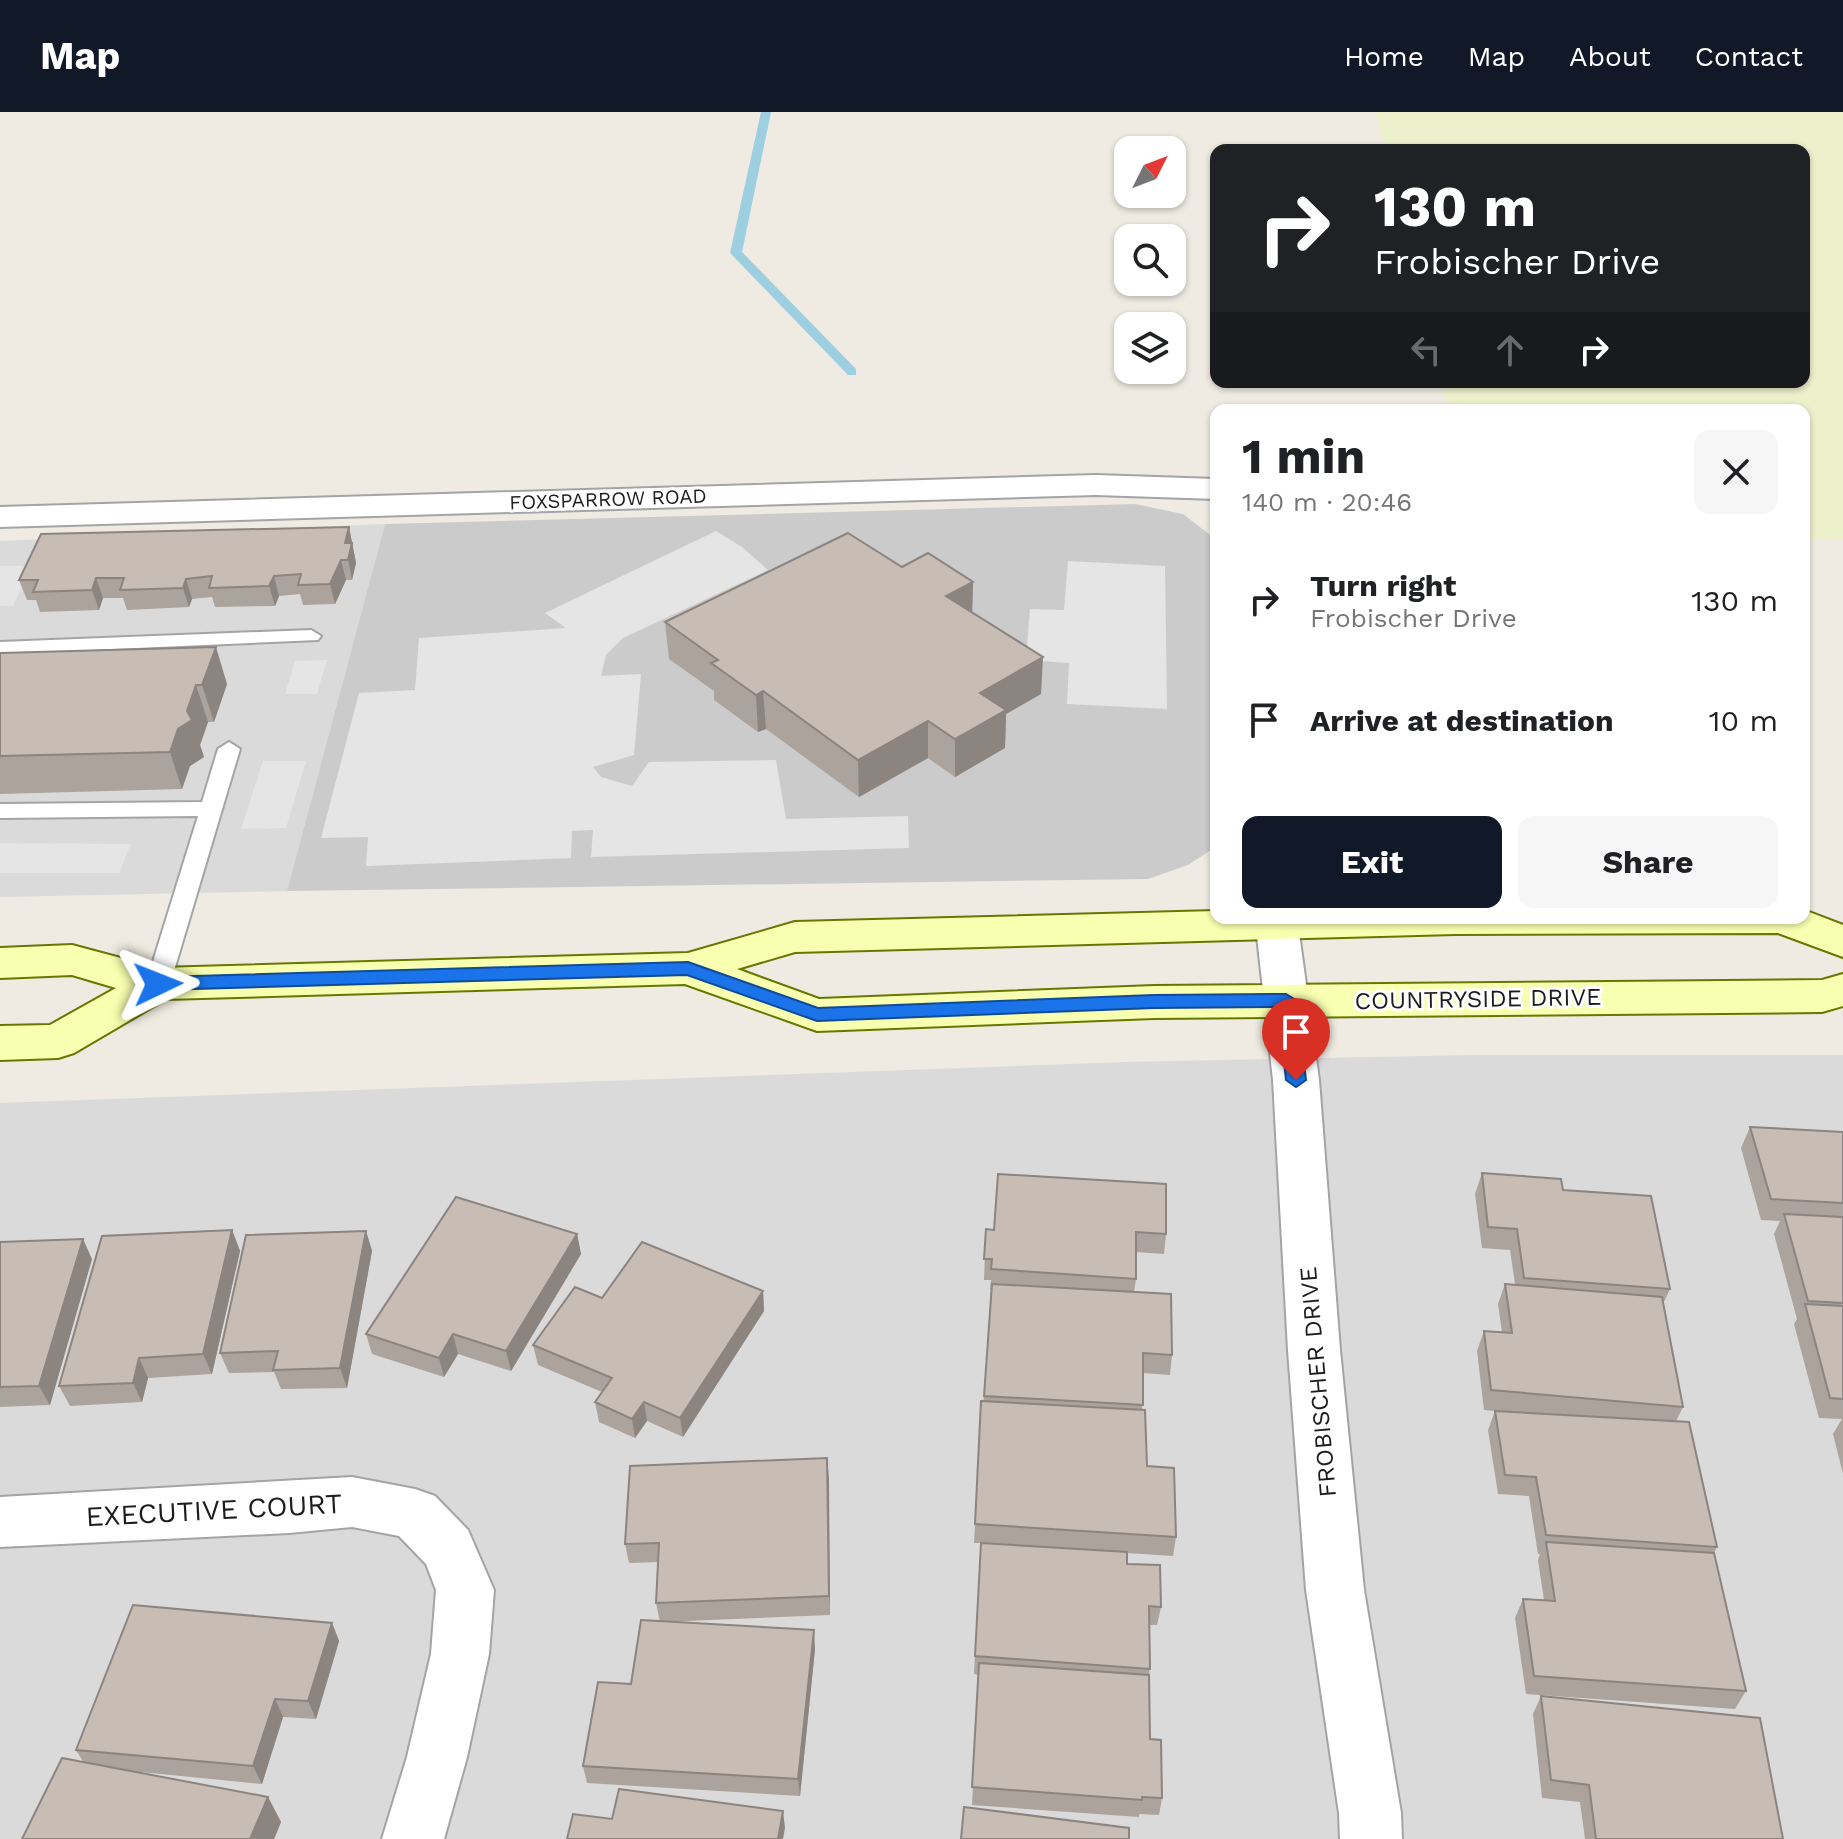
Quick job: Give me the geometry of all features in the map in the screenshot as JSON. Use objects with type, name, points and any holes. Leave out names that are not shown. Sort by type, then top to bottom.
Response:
[{"type":"main road","name":"COUNTRYSIDE DRIVE","points":[[0,963],[72,960],[158,984],[688,968],[795,937],[1210,922]]},
{"type":"main road","name":"COUNTRYSIDE DRIVE","points":[[1797,924],[1843,942]]},
{"type":"main road","name":"COUNTRYSIDE DRIVE","points":[[688,968],[817,1015],[1154,1002],[1822,996],[1843,990]]},
{"type":"main road","name":"COUNTRYSIDE DRIVE","points":[[0,1043],[58,1041],[158,984]]},
{"type":"street","name":"FOXSPARROW ROAD","points":[[0,517],[1096,485],[1210,489]]},
{"type":"street","name":"FROBISCHER DRIVE","points":[[1277,924],[1296,1080],[1314,1350],[1335,1590],[1370,1813],[1371,1839]]},
{"type":"street","name":"EXECUTIVE COURT","points":[[0,1522],[289,1508],[352,1502],[415,1514],[448,1548],[465,1590],[460,1654],[437,1757],[413,1839]]},
{"type":"lane","points":[[0,648],[311,636]]},
{"type":"lane","points":[[158,984],[229,749]]},
{"type":"lane","points":[[0,811],[212,809]]},
{"type":"shaded area","points":[[1135,504],[1183,514],[1210,535],[1210,851],[1188,865],[1148,879],[287,891],[385,524]]},
{"type":"shaded area","points":[[385,524],[287,891],[0,897],[0,541]]},
{"type":"shaded area","points":[[716,531],[742,547],[768,570],[623,638],[606,655],[601,676],[641,674],[634,755],[593,767],[601,777],[632,786],[649,762],[776,760],[786,819],[908,816],[909,848],[591,857],[593,830],[572,831],[571,858],[366,866],[368,837],[321,838],[359,693],[415,690],[419,638],[566,628],[545,613]]},
{"type":"shaded area","points":[[1068,561],[1165,566],[1167,709],[1067,704],[1069,663],[1026,660],[1030,609],[1064,610]]},
{"type":"shaded area","points":[[0,566],[32,566],[13,606],[0,606]]},
{"type":"shaded area","points":[[327,660],[317,694],[285,694],[295,661]]},
{"type":"shaded area","points":[[263,761],[306,761],[286,828],[241,829]]},
{"type":"shaded area","points":[[0,843],[131,844],[119,873],[0,873]]},
{"type":"shaded area","points":[[1475,1055],[1843,1055],[1843,1839],[0,1839],[0,1103],[1126,1062]]},
{"type":"green space","points":[[1376,112],[1843,112],[1843,539],[1810,540],[1810,404],[1446,404],[1442,388],[1810,388],[1810,144],[1384,144]]},
{"type":"building","points":[[349,527],[345,543],[352,543],[348,560],[341,560],[330,584],[298,585],[301,574],[274,576],[269,586],[209,588],[212,576],[186,579],[183,588],[120,590],[124,578],[96,578],[92,590],[33,592],[38,580],[19,580],[41,534]]},
{"type":"building","points":[[848,533],[902,567],[928,553],[973,582],[946,596],[1043,657],[980,693],[1006,710],[955,739],[928,721],[858,760],[763,691],[756,695],[711,663],[718,660],[665,622]]},
{"type":"building","points":[[216,647],[202,685],[196,685],[187,711],[192,720],[178,729],[170,752],[0,756],[0,653]]},
{"type":"building","points":[[1750,1127],[1843,1132],[1843,1203],[1771,1199]]},
{"type":"building","points":[[1482,1173],[1561,1179],[1563,1190],[1651,1196],[1670,1289],[1524,1278],[1517,1229],[1488,1227]]},
{"type":"building","points":[[998,1174],[1166,1184],[1166,1234],[1136,1232],[1136,1279],[991,1269],[992,1259],[984,1259],[986,1229],[994,1230]]},
{"type":"building","points":[[456,1197],[577,1234],[506,1351],[453,1334],[439,1358],[366,1334]]},
{"type":"building","points":[[1784,1214],[1843,1217],[1843,1303],[1808,1301]]},
{"type":"building","points":[[232,1230],[203,1354],[139,1358],[133,1383],[59,1386],[102,1236]]},
{"type":"building","points":[[366,1231],[340,1368],[273,1370],[278,1351],[220,1353],[246,1235]]},
{"type":"building","points":[[83,1239],[39,1386],[0,1387],[0,1242]]},
{"type":"building","points":[[642,1242],[763,1291],[680,1418],[644,1402],[632,1419],[595,1402],[612,1378],[533,1345],[575,1287],[602,1298]]},
{"type":"building","points":[[992,1284],[1171,1294],[1172,1355],[1143,1353],[1143,1405],[984,1396]]},
{"type":"building","points":[[1505,1284],[1662,1297],[1683,1407],[1491,1390],[1484,1331],[1512,1333]]},
{"type":"building","points":[[1805,1304],[1843,1306],[1843,1399],[1830,1398]]},
{"type":"building","points":[[981,1401],[1145,1410],[1147,1466],[1174,1468],[1176,1537],[975,1524]]},
{"type":"building","points":[[1495,1411],[1689,1422],[1717,1547],[1546,1535],[1536,1477],[1505,1475]]},
{"type":"building","points":[[827,1458],[829,1596],[656,1603],[659,1543],[625,1544],[630,1466]]},
{"type":"building","points":[[1546,1542],[1714,1553],[1746,1691],[1534,1676],[1523,1599],[1555,1601]]},
{"type":"building","points":[[981,1543],[1127,1552],[1127,1564],[1160,1565],[1161,1607],[1149,1606],[1150,1669],[975,1656]]},
{"type":"building","points":[[133,1605],[332,1623],[308,1701],[275,1699],[253,1766],[76,1750]]},
{"type":"building","points":[[641,1620],[814,1630],[798,1779],[583,1766],[598,1682],[631,1684]]},
{"type":"building","points":[[979,1663],[1149,1675],[1150,1739],[1161,1740],[1162,1798],[1142,1797],[1142,1800],[972,1787]]},
{"type":"building","points":[[1541,1696],[1760,1718],[1783,1839],[1596,1839],[1589,1785],[1551,1780]]},
{"type":"building","points":[[62,1758],[268,1797],[250,1839],[22,1839]]},
{"type":"building","points":[[619,1789],[783,1811],[778,1839],[567,1839],[573,1814],[612,1819]]},
{"type":"building","points":[[964,1807],[1129,1828],[1129,1839],[961,1839]]},
{"type":"waterway","points":[[766,112],[736,253],[852,372]]},
{"type":"route","points":[[158,984],[688,968],[817,1015],[1286,1000],[1296,1080]]}]
